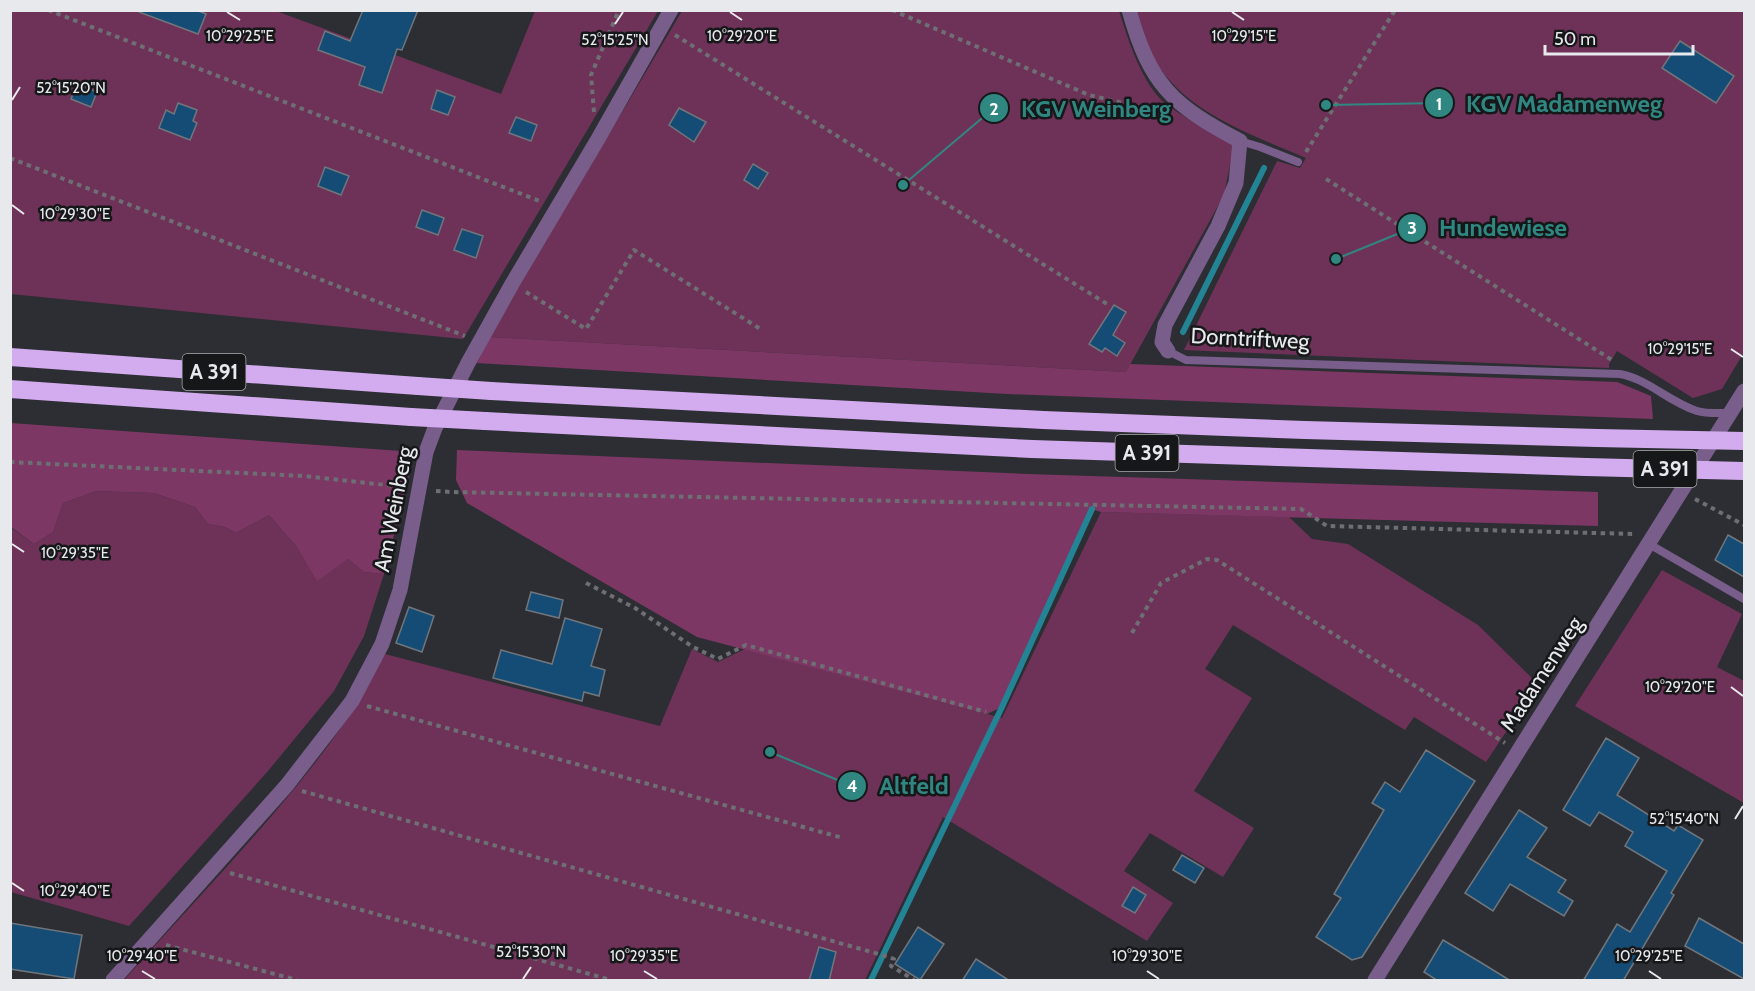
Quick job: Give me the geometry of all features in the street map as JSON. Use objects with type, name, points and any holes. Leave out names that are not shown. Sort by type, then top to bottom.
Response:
[{"type":"highway","name":"A 391","points":[[11,357],[490,391],[1031,419],[1317,430],[1744,441]]},
{"type":"highway","name":"A 391","points":[[11,389],[485,422],[1032,449],[1744,471]]},
{"type":"street","name":"Am Weinberg","points":[[113,981],[287,785],[355,702],[382,644],[400,590],[418,488],[426,452],[435,428],[512,284],[559,208],[671,10]]},
{"type":"street","points":[[1129,10],[1143,54],[1159,82],[1187,110],[1240,141]]},
{"type":"street","name":"Dorntriftweg","points":[[1168,351],[1162,342],[1165,325],[1218,225],[1236,183],[1240,141]]},
{"type":"street","name":"Madamenweg","points":[[1376,980],[1744,391]]},
{"type":"lane","points":[[1240,141],[1298,162]]},
{"type":"lane","name":"Dorntriftweg","points":[[1168,351],[1186,360],[1620,374],[1631,376],[1684,406],[1700,412],[1730,413]]},
{"type":"lane","points":[[1651,541],[1744,599]]},
{"type":"path","points":[[48,10],[559,208]]},
{"type":"path","points":[[598,139],[594,127],[591,75],[619,10]]},
{"type":"path","points":[[892,10],[1089,95],[1144,108],[1187,110]]},
{"type":"path","points":[[1298,162],[1395,10]]},
{"type":"path","points":[[661,29],[670,32],[1107,304]]},
{"type":"path","points":[[10,158],[480,341]]},
{"type":"path","points":[[1326,179],[1611,360]]},
{"type":"path","points":[[512,284],[586,329],[634,250],[762,330]]},
{"type":"path","points":[[10,462],[304,476],[451,492],[1300,509],[1327,526],[1627,532],[1651,541]]},
{"type":"path","points":[[1681,492],[1744,525]]},
{"type":"path","points":[[1132,633],[1161,583],[1207,559],[1217,560],[1500,740]]},
{"type":"path","points":[[586,583],[635,608],[693,647],[718,659],[746,645],[986,712]]},
{"type":"path","points":[[355,702],[843,838]]},
{"type":"path","points":[[293,789],[889,957],[894,959],[891,966],[914,981]]},
{"type":"path","points":[[222,871],[610,981]]},
{"type":"path","points":[[158,942],[297,981]]},
{"type":"shaded area","points":[[10,11],[276,11],[501,94],[535,11],[658,11],[463,339],[11,294]]},
{"type":"shaded area","points":[[682,11],[1119,11],[1137,61],[1157,96],[1199,126],[1234,145],[1224,195],[1126,372],[489,337]]},
{"type":"shaded area","points":[[1136,11],[1744,11],[1744,352],[1722,389],[1693,398],[1617,351],[1609,368],[1184,350],[1277,161],[1300,168],[1306,158],[1217,118],[1178,89],[1162,71],[1149,50]]},
{"type":"shaded area","points":[[489,337],[1126,372],[1130,364],[1617,382],[1651,396],[1653,419],[1007,394],[477,363]]},
{"type":"shaded area","points":[[11,423],[415,452],[384,574],[364,572],[348,559],[317,581],[296,546],[269,515],[236,533],[225,527],[208,524],[195,507],[154,493],[96,491],[63,503],[53,532],[34,544],[11,527]]},
{"type":"shaded area","points":[[457,450],[1028,474],[1598,492],[1598,526],[1101,512],[1092,509],[1002,707],[987,714],[697,637],[467,503],[456,480]]},
{"type":"shaded area","points":[[96,491],[154,493],[195,507],[208,524],[225,527],[236,533],[269,515],[296,546],[317,580],[348,559],[364,572],[384,574],[364,636],[334,691],[268,771],[129,926],[11,892],[10,527],[34,544],[53,532],[63,503]]},
{"type":"shaded area","points":[[1101,512],[1289,517],[1312,539],[1348,544],[1478,625],[1538,684],[1486,762],[1414,717],[1405,730],[1233,625],[1205,669],[1252,698],[1194,791],[1254,828],[1223,877],[1150,833],[1124,871],[1173,903],[1147,941],[943,817],[865,980],[124,980],[256,834],[306,774],[345,721],[385,654],[660,726],[692,649],[718,662],[745,649],[1002,718]]},
{"type":"shaded area","points":[[1662,570],[1742,614],[1717,667],[1744,681],[1744,803],[1575,706]]},
{"type":"building","points":[[139,10],[196,10],[206,14],[198,34],[139,12]]},
{"type":"building","points":[[363,10],[418,10],[402,50],[397,49],[382,93],[359,85],[365,67],[318,50],[325,31],[350,41]]},
{"type":"building","points":[[1680,41],[1734,76],[1716,103],[1662,68]]},
{"type":"building","points":[[77,84],[97,92],[91,107],[71,99]]},
{"type":"building","points":[[437,90],[455,97],[448,115],[431,109]]},
{"type":"building","points":[[178,103],[197,110],[193,121],[197,123],[190,140],[159,128],[166,110],[174,114]]},
{"type":"building","points":[[679,108],[706,122],[694,142],[669,125]]},
{"type":"building","points":[[516,117],[537,125],[531,141],[509,133]]},
{"type":"building","points":[[753,164],[768,173],[758,189],[744,180]]},
{"type":"building","points":[[325,167],[349,176],[341,195],[318,186]]},
{"type":"building","points":[[422,210],[444,218],[438,235],[416,227]]},
{"type":"building","points":[[462,229],[483,236],[476,258],[454,250]]},
{"type":"building","points":[[1114,305],[1126,312],[1113,335],[1125,343],[1117,356],[1105,348],[1102,352],[1089,344]]},
{"type":"building","points":[[1728,535],[1744,544],[1744,577],[1715,560]]},
{"type":"building","points":[[531,592],[563,600],[559,618],[526,610]]},
{"type":"building","points":[[409,607],[434,616],[422,652],[396,643]]},
{"type":"building","points":[[565,618],[602,629],[591,666],[605,670],[599,696],[584,692],[582,701],[493,678],[501,650],[552,664]]},
{"type":"building","points":[[1606,738],[1639,758],[1617,795],[1674,831],[1678,825],[1703,840],[1671,893],[1674,895],[1623,981],[1583,981],[1617,924],[1630,932],[1667,871],[1625,846],[1633,832],[1599,812],[1590,826],[1563,810]]},
{"type":"building","points":[[1426,750],[1475,781],[1362,957],[1352,960],[1316,937],[1341,898],[1334,894],[1384,810],[1372,803],[1385,782],[1400,792]]},
{"type":"building","points":[[1519,810],[1547,828],[1527,857],[1566,880],[1558,892],[1573,901],[1564,916],[1510,884],[1493,911],[1465,893]]},
{"type":"building","points":[[1182,855],[1204,868],[1195,883],[1173,870]]},
{"type":"building","points":[[1133,887],[1146,895],[1135,913],[1122,906]]},
{"type":"building","points":[[1699,918],[1744,944],[1744,979],[1685,946]]},
{"type":"building","points":[[10,923],[82,935],[74,979],[10,969]]},
{"type":"building","points":[[918,927],[944,944],[920,980],[895,964]]},
{"type":"building","points":[[1443,940],[1511,981],[1438,981],[1424,972]]},
{"type":"building","points":[[819,947],[836,952],[829,981],[809,981]]},
{"type":"building","points":[[976,959],[1010,981],[962,981]]},
{"type":"waterway","points":[[1183,332],[1264,168]]},
{"type":"waterway","points":[[871,980],[1002,707],[1092,509]]},
{"type":"place","name":"KGV Madamenweg","points":[[1326,105]]},
{"type":"place","name":"KGV Weinberg","points":[[903,185]]},
{"type":"place","name":"Hundewiese","points":[[1336,259]]},
{"type":"place","name":"Altfeld","points":[[770,752]]}]
